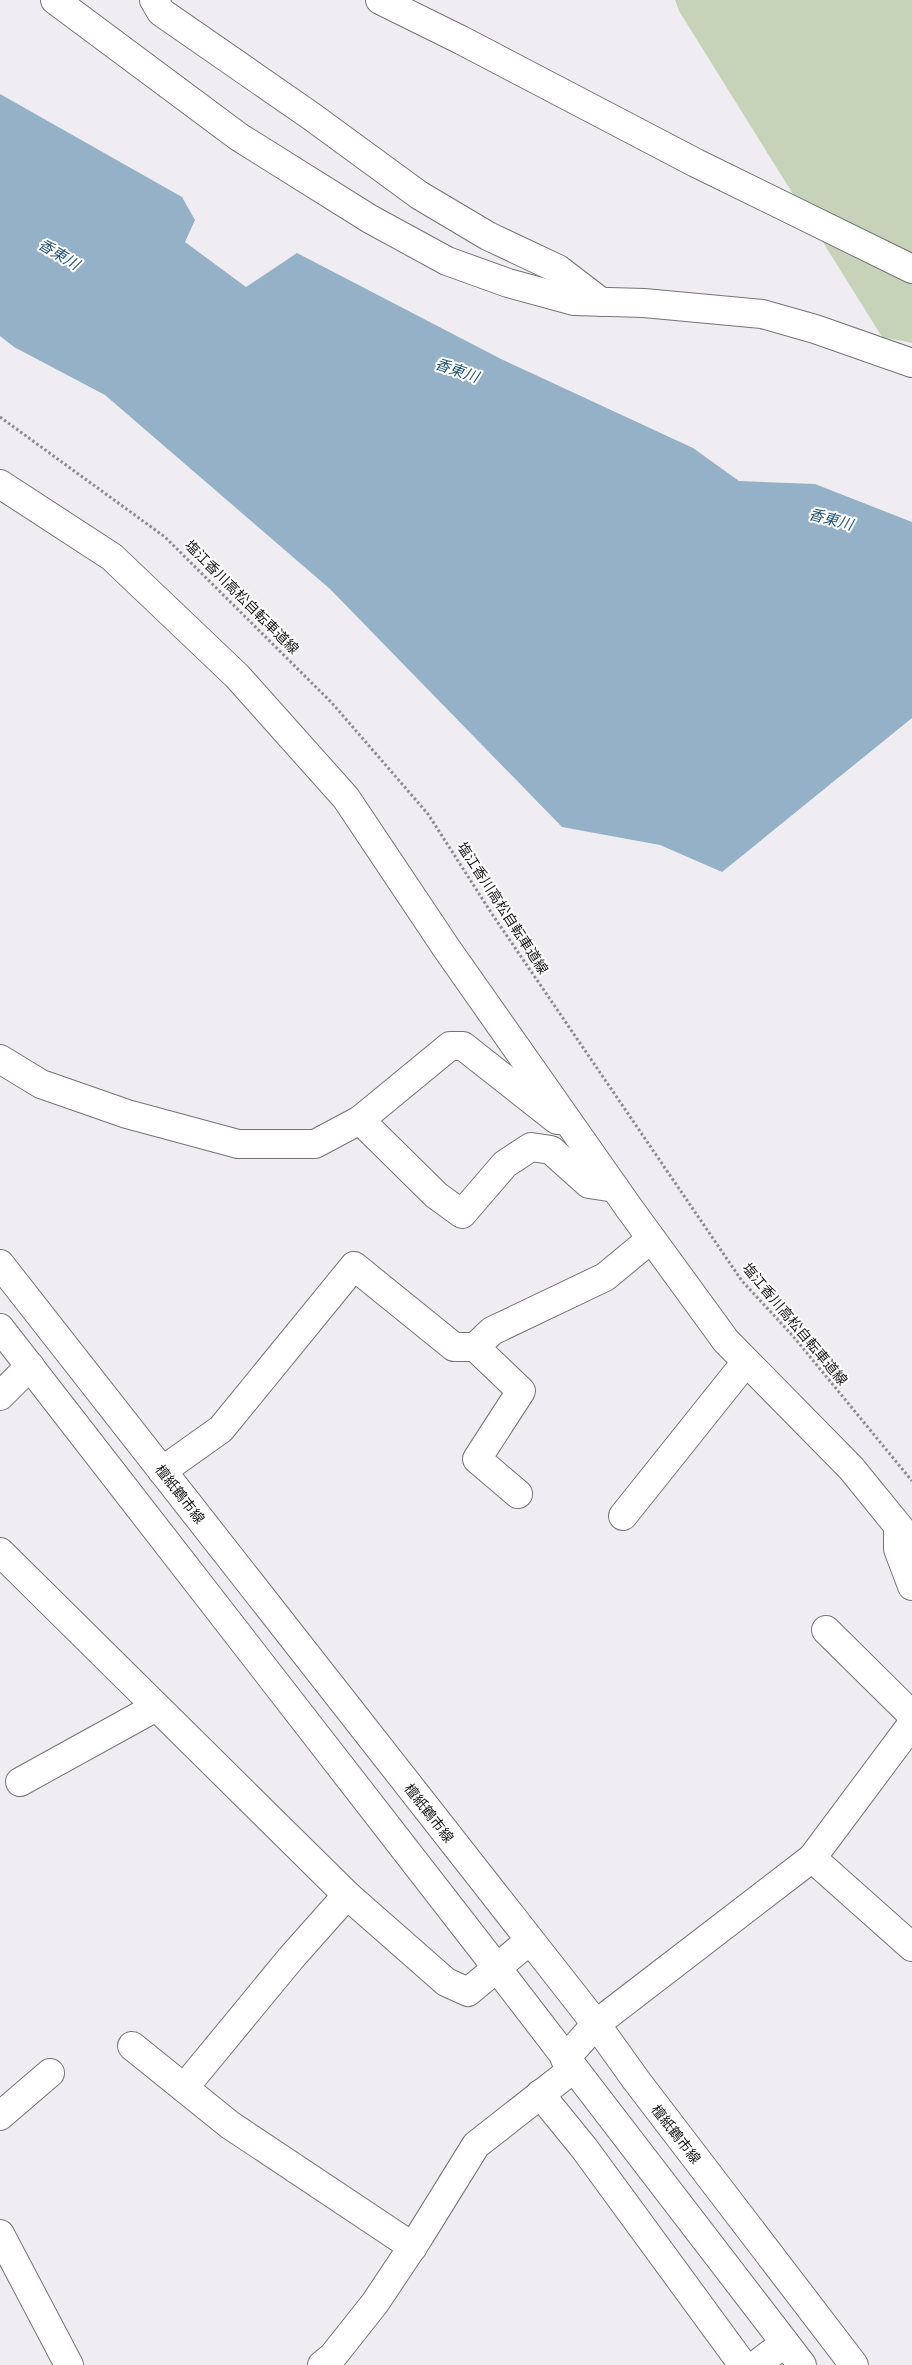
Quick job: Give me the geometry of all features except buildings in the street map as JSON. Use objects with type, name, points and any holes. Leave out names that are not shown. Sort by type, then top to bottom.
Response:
[{"type":"street","points":[[55,0],[239,137],[370,219],[447,260],[508,283],[574,301],[713,308],[762,314],[815,329],[912,363]]},
{"type":"street","points":[[154,0],[161,12],[311,116],[418,195],[488,236],[558,269],[601,302]]},
{"type":"street","points":[[380,0],[461,40],[696,163],[912,269]]},
{"type":"street","points":[[0,484],[112,557],[237,676],[346,798],[447,949],[577,1135],[726,1341],[850,1468],[905,1534],[898,1549],[912,1586]]},
{"type":"street","points":[[0,1059],[41,1084],[127,1114],[238,1144],[315,1144],[360,1120],[450,1046],[463,1046],[577,1135]]},
{"type":"street","points":[[360,1120],[436,1195],[462,1214],[505,1164],[531,1147],[551,1150],[589,1184],[615,1188]]},
{"type":"street","points":[[475,1347],[492,1331],[605,1277],[652,1239]]},
{"type":"street","name":"檀紙鶴市線","points":[[0,1264],[529,1941],[596,2024],[636,2080],[854,2365]]},
{"type":"street","points":[[162,1471],[221,1429],[354,1266],[454,1347],[475,1347],[522,1390],[477,1459],[518,1494]]},
{"type":"street","points":[[0,1328],[497,1968],[802,2365]]},
{"type":"street","points":[[623,1516],[746,1362]]},
{"type":"street","points":[[0,1396],[30,1366]]},
{"type":"street","points":[[0,1552],[347,1895],[446,1982],[468,1992],[529,1941]]},
{"type":"street","points":[[826,1630],[912,1715]]},
{"type":"street","points":[[20,1782],[156,1707]]},
{"type":"street","points":[[322,2365],[333,2356],[375,2303],[476,2145],[540,2094],[569,2064],[596,2024],[812,1858],[912,1724]]},
{"type":"street","points":[[812,1858],[912,1947]]},
{"type":"street","points":[[184,2088],[291,1958],[347,1895]]},
{"type":"street","points":[[132,2046],[230,2125],[413,2246]]},
{"type":"street","points":[[0,2116],[50,2073]]},
{"type":"street","points":[[540,2094],[584,2148],[743,2365]]},
{"type":"street","points":[[0,2234],[69,2365]]},
{"type":"street","points":[[756,2365],[785,2343]]},
{"type":"path","name":"塩江香川高松自転車道線","points":[[0,417],[165,537],[332,702],[416,799],[428,814],[492,914],[742,1281],[793,1336],[912,1481]]},
{"type":"green space","points":[[675,0],[912,0],[912,343],[882,337],[679,11]]},
{"type":"water","name":"香東川","points":[[0,94],[182,197],[195,220],[185,242],[246,287],[297,253],[501,359],[693,448],[739,481],[815,484],[912,522],[912,718],[722,872],[660,845],[562,827],[330,589],[105,395],[14,347],[0,336]]}]
